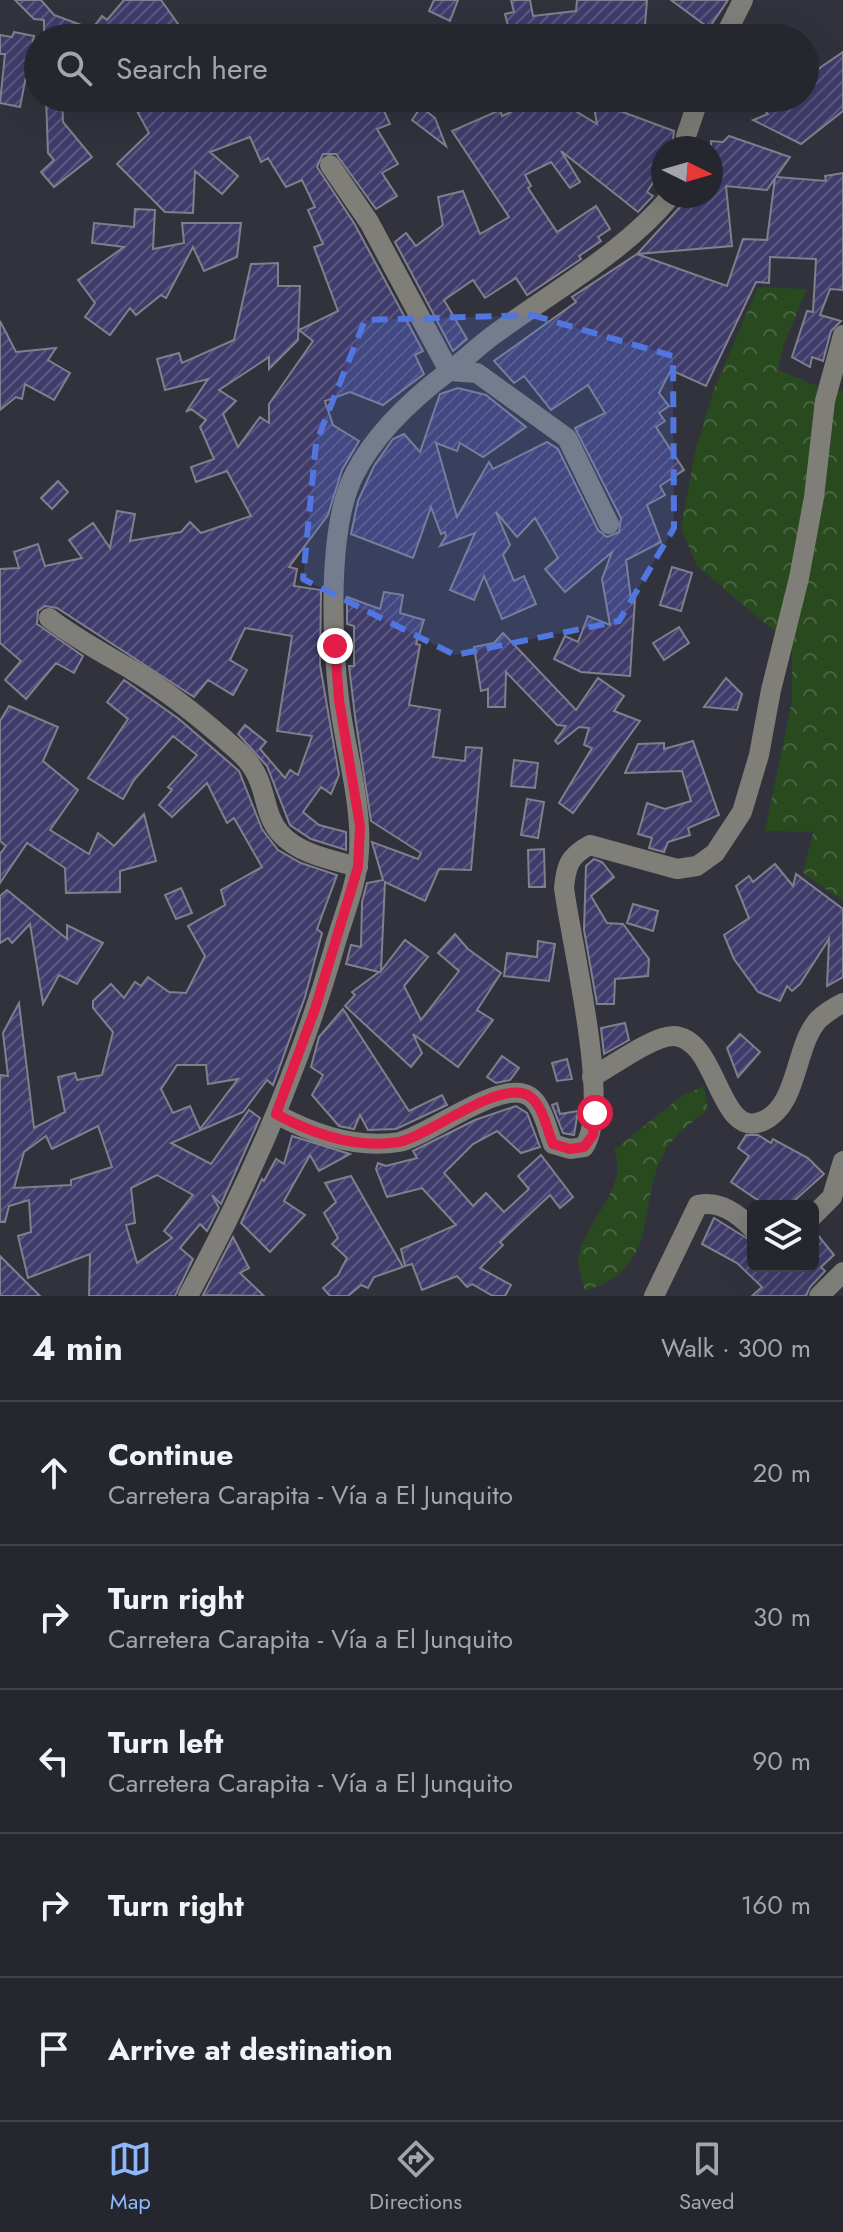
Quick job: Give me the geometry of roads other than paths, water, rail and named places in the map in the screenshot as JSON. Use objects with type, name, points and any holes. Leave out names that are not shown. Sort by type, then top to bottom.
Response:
[{"type":"street","points":[[731,24],[743,0]]},
{"type":"street","points":[[686,136],[694,112]]},
{"type":"street","points":[[330,165],[369,222],[449,371]]},
{"type":"street","points":[[188,1296],[224,1229],[276,1114],[315,1009],[358,867],[360,826],[339,700],[335,646],[339,516],[354,475],[382,435],[419,392],[498,331],[571,283],[651,220],[661,208]]},
{"type":"street","points":[[276,1114],[322,1134],[375,1144],[403,1141],[493,1098],[514,1092],[527,1094],[537,1104],[553,1144],[570,1149],[584,1147],[593,1135],[592,1077],[568,920],[566,865],[577,852],[590,845],[677,869],[697,866],[715,853],[734,828],[759,755],[806,538],[825,401],[843,335]]},
{"type":"street","points":[[449,371],[477,373],[567,438],[609,524]]},
{"type":"street","points":[[49,618],[88,648],[134,671],[241,754],[256,770],[272,820],[281,834],[316,855],[358,867]]},
{"type":"street","points":[[592,1077],[659,1039],[676,1036],[695,1046],[709,1064],[730,1113],[749,1123],[763,1122],[781,1108],[817,1021],[843,1003]]},
{"type":"street","points":[[819,1210],[832,1197],[843,1161]]},
{"type":"street","points":[[654,1296],[698,1205],[710,1202],[728,1209],[747,1224]]},
{"type":"street","points":[[819,1296],[843,1272]]}]
